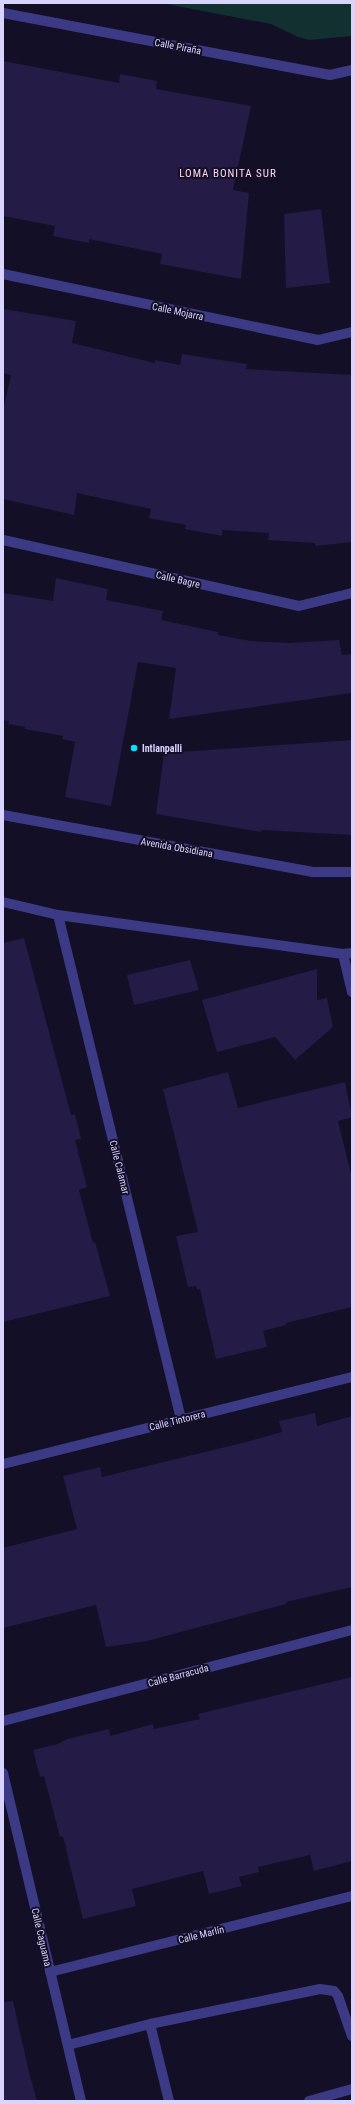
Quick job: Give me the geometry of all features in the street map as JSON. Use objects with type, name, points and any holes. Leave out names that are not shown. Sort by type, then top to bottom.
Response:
[{"type":"street","name":"Calle Piraña","points":[[3,14],[330,75],[352,70]]},
{"type":"street","name":"Calle Mojarra","points":[[3,274],[318,340],[352,332]]},
{"type":"street","name":"Calle Bagre","points":[[3,540],[299,606],[352,593]]},
{"type":"street","name":"Avenida Obsidiana","points":[[3,816],[313,872],[352,872]]},
{"type":"street","points":[[3,902],[58,915],[347,954],[352,992]]},
{"type":"street","name":"Calle Calamar","points":[[58,915],[181,1419]]},
{"type":"street","name":"Calle Tintorera","points":[[3,1464],[352,1377]]},
{"type":"street","name":"Calle Barracuda","points":[[3,1721],[352,1630]]},
{"type":"street","name":"Calle Caguama","points":[[3,1773],[81,2101]]},
{"type":"street","name":"Calle Marlín","points":[[50,1972],[352,1896]]},
{"type":"street","points":[[68,2045],[150,2024],[320,1989],[334,1991],[338,1996],[352,2036]]},
{"type":"street","points":[[150,2024],[169,2101]]},
{"type":"street","points":[[309,2101],[337,2098],[352,2089]]},
{"type":"green space","points":[[161,3],[352,3],[352,36],[310,40],[298,37],[271,24]]},
{"type":"building","points":[[3,61],[119,83],[120,74],[157,81],[156,89],[251,106],[233,190],[249,193],[241,279],[160,264],[162,254],[89,239],[89,243],[53,236],[55,226],[3,216]]},
{"type":"building","points":[[321,209],[330,283],[286,288],[284,214]]},
{"type":"building","points":[[3,309],[76,321],[72,343],[155,363],[155,360],[180,365],[182,354],[247,364],[246,369],[352,375],[352,542],[315,546],[315,543],[268,540],[269,533],[222,530],[222,536],[185,529],[186,525],[149,518],[151,509],[77,493],[74,515],[3,499],[3,411],[11,375],[3,373]]},
{"type":"building","points":[[56,578],[108,589],[106,600],[163,611],[161,620],[218,632],[218,635],[251,641],[289,643],[339,640],[342,655],[352,654],[352,693],[169,719],[176,668],[138,662],[111,806],[65,797],[75,742],[62,739],[63,736],[25,729],[25,727],[8,724],[9,721],[3,720],[3,593],[53,601]]},
{"type":"building","points":[[352,740],[352,835],[262,830],[261,832],[156,814],[164,753]]},
{"type":"building","points":[[24,938],[71,1115],[75,1114],[81,1139],[75,1140],[87,1187],[79,1190],[93,1243],[95,1242],[110,1296],[3,1322],[3,943]]},
{"type":"building","points":[[190,960],[199,990],[134,1005],[127,975]]},
{"type":"building","points":[[317,969],[317,1000],[327,998],[333,1027],[295,1060],[275,1037],[217,1052],[202,1000]]},
{"type":"building","points":[[228,1072],[238,1108],[345,1082],[352,1117],[338,1121],[352,1178],[352,1307],[286,1323],[286,1325],[263,1331],[267,1347],[216,1359],[200,1289],[197,1290],[196,1286],[188,1287],[176,1236],[198,1232],[163,1089]]},
{"type":"building","points":[[315,1413],[317,1426],[352,1416],[352,1587],[286,1602],[286,1604],[147,1641],[106,1647],[96,1605],[3,1628],[3,1548],[77,1529],[63,1476],[100,1467],[102,1477],[246,1442],[282,1432],[279,1421]]},
{"type":"building","points":[[352,1677],[352,1861],[314,1871],[310,1855],[258,1867],[259,1872],[239,1877],[242,1886],[209,1894],[203,1871],[132,1889],[136,1906],[83,1919],[63,1836],[60,1837],[44,1776],[40,1777],[33,1750],[58,1744],[67,1739],[109,1729],[110,1736],[153,1724],[154,1729],[200,1719],[198,1714]]},
{"type":"building","points":[[13,2001],[37,2101],[3,2101],[3,2002]]},
{"type":"place","name":"Intlanpalli","points":[[134,748]]},
{"type":"district","name":"LOMA BONITA SUR","points":[[228,173]]}]
